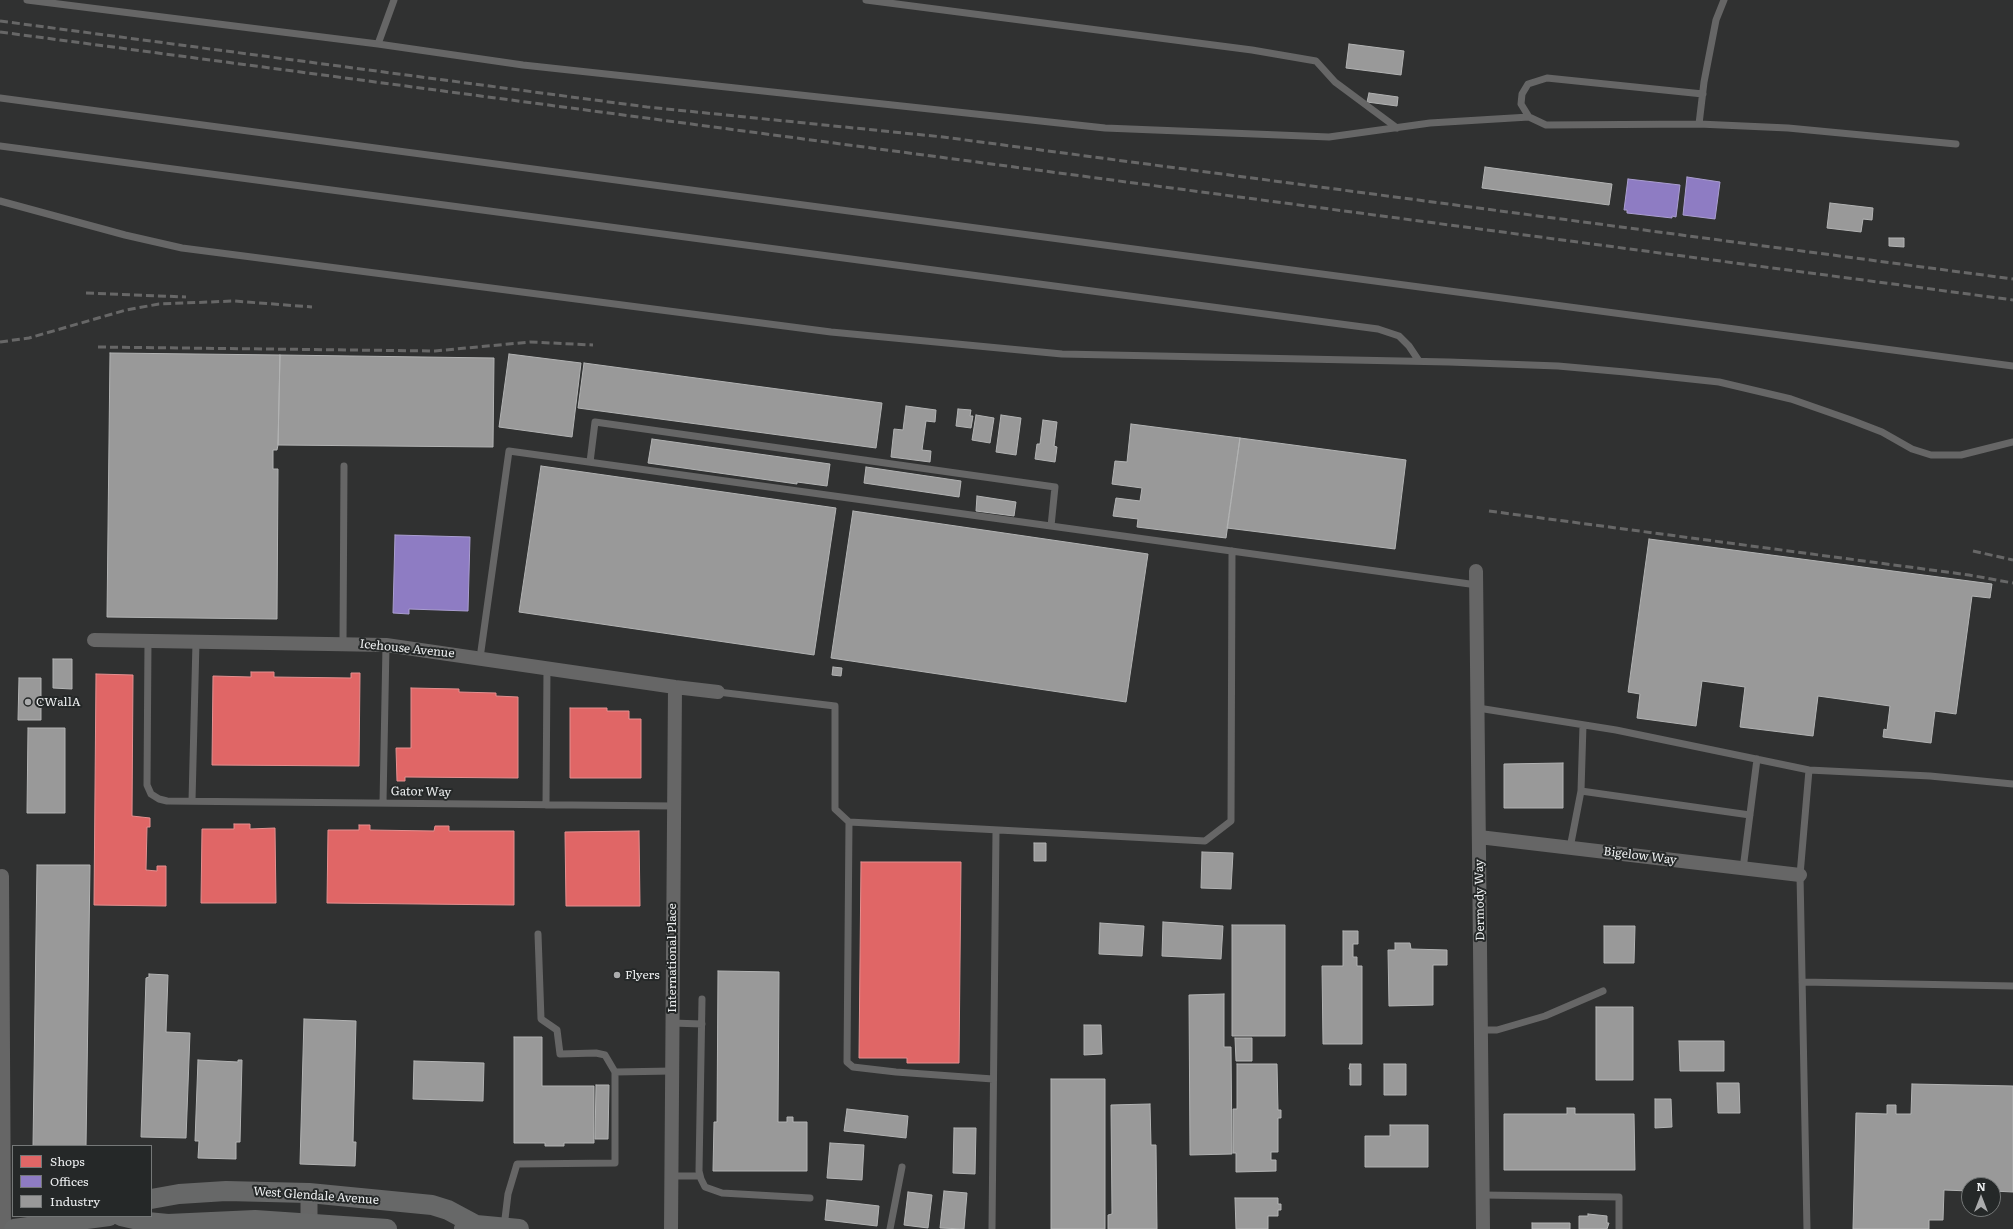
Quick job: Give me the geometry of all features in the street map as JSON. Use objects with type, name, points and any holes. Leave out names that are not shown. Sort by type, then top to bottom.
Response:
[{"type":"main road","name":"West Glendale Avenue","points":[[152,1198],[179,1194],[226,1191],[309,1193],[432,1205],[448,1210],[471,1228],[512,1228]]},
{"type":"main road","points":[[14,1229],[102,1217]]},
{"type":"main road","points":[[125,1217],[147,1222],[168,1224],[225,1220],[309,1226],[387,1229]]},
{"type":"street","name":"Dermody Way","points":[[1476,571],[1483,1229]]},
{"type":"street","name":"Icehouse Avenue","points":[[94,640],[386,645],[718,692]]},
{"type":"street","name":"International Place","points":[[671,1229],[675,687]]},
{"type":"street","name":"Bigelow Way","points":[[1479,837],[1800,875]]},
{"type":"street","points":[[2,876],[4,1229]]},
{"type":"street","points":[[309,1193],[309,1226]]},
{"type":"lane","points":[[27,0],[378,44],[523,65],[1105,128],[1329,137],[1430,123],[1529,117],[1546,125],[1699,124],[1788,128],[1956,144]]},
{"type":"lane","points":[[378,44],[394,0]]},
{"type":"lane","points":[[866,0],[1245,49],[1316,61],[1335,82],[1397,128]]},
{"type":"lane","points":[[1699,124],[1716,20],[1724,0]]},
{"type":"lane","points":[[1529,117],[1521,104],[1522,94],[1528,84],[1547,78],[1703,94]]},
{"type":"lane","points":[[0,98],[2013,366]]},
{"type":"lane","points":[[0,146],[1378,329],[1399,336],[1409,346],[1419,361]]},
{"type":"lane","points":[[0,201],[125,235],[182,248],[832,332],[1062,354],[1419,361],[1558,366],[1718,382],[1791,399],[1882,432],[1912,449],[1931,456],[1961,455],[2013,442]]},
{"type":"lane","points":[[590,462],[596,422],[1055,487],[1051,526]]},
{"type":"lane","points":[[480,658],[509,451],[1477,585]]},
{"type":"lane","points":[[343,644],[344,466]]},
{"type":"lane","points":[[718,692],[835,706],[835,809],[849,822],[1206,841],[1231,821],[1232,551]]},
{"type":"lane","name":"Gator Way","points":[[148,641],[147,785],[151,794],[167,801],[674,806]]},
{"type":"lane","points":[[192,801],[196,642]]},
{"type":"lane","points":[[383,803],[386,645]]},
{"type":"lane","points":[[546,805],[547,668]]},
{"type":"lane","points":[[1478,708],[1583,725],[1809,770],[1930,776],[2013,784]]},
{"type":"lane","points":[[1570,848],[1580,791],[1583,725]]},
{"type":"lane","points":[[1743,869],[1757,759]]},
{"type":"lane","points":[[1807,1229],[1800,875],[1809,770]]},
{"type":"lane","points":[[1580,791],[1750,815]]},
{"type":"lane","points":[[849,822],[847,1062],[852,1067],[896,1072],[993,1079]]},
{"type":"lane","points":[[992,1229],[996,830]]},
{"type":"lane","points":[[512,1228],[508,1194],[517,1164],[615,1163],[615,1072],[604,1055],[596,1053],[560,1054],[557,1030],[541,1019],[538,934]]},
{"type":"lane","points":[[1802,982],[2013,986]]},
{"type":"lane","points":[[1481,1030],[1497,1030],[1545,1016],[1603,991]]},
{"type":"lane","points":[[702,999],[699,1176],[706,1187],[722,1193],[810,1198]]},
{"type":"lane","points":[[672,1023],[702,1024]]},
{"type":"lane","points":[[615,1072],[672,1071]]},
{"type":"lane","points":[[890,1229],[902,1167]]},
{"type":"lane","points":[[671,1176],[699,1176]]},
{"type":"lane","points":[[1483,1195],[1619,1197],[1620,1229]]},
{"type":"building: Shops","points":[[251,672],[274,672],[274,677],[351,678],[351,673],[360,673],[359,766],[212,765],[213,676],[251,677]]},
{"type":"building: Shops","points":[[96,674],[133,675],[132,816],[150,818],[150,827],[147,827],[146,870],[157,871],[157,866],[166,866],[166,906],[94,905]]},
{"type":"building: Shops","points":[[411,688],[459,689],[459,692],[496,693],[496,696],[518,697],[518,778],[405,777],[405,781],[397,781],[396,748],[411,748]]},
{"type":"building: Shops","points":[[570,708],[607,708],[607,711],[629,711],[629,719],[641,719],[641,778],[570,778]]},
{"type":"building: Shops","points":[[234,824],[250,824],[250,829],[275,828],[276,903],[201,903],[202,829],[234,829]]},
{"type":"building: Shops","points":[[359,825],[370,825],[370,830],[434,831],[435,826],[449,826],[449,831],[514,831],[514,905],[327,903],[328,830],[359,830]]},
{"type":"building: Shops","points":[[639,831],[640,906],[566,906],[565,832]]},
{"type":"building: Shops","points":[[861,862],[961,862],[959,1063],[907,1063],[907,1058],[859,1058]]},
{"type":"building: Offices","points":[[1687,177],[1720,182],[1715,219],[1683,215]]},
{"type":"building: Offices","points":[[1628,179],[1680,185],[1676,217],[1672,216],[1672,218],[1627,213],[1627,210],[1624,210]]},
{"type":"building: Offices","points":[[395,535],[470,537],[468,611],[409,609],[409,614],[393,613]]},
{"type":"building: Industry","points":[[1349,44],[1404,51],[1401,75],[1346,68]]},
{"type":"building: Industry","points":[[1369,93],[1398,97],[1397,106],[1367,102]]},
{"type":"building: Industry","points":[[1485,167],[1612,184],[1609,205],[1482,188]]},
{"type":"building: Industry","points":[[1830,203],[1873,208],[1872,220],[1863,219],[1861,232],[1827,228]]},
{"type":"building: Industry","points":[[1889,238],[1904,238],[1904,247],[1889,246]]},
{"type":"building: Industry","points":[[110,353],[280,355],[278,445],[277,450],[273,450],[273,469],[278,469],[277,619],[107,617]]},
{"type":"building: Industry","points":[[509,354],[581,363],[572,437],[499,427]]},
{"type":"building: Industry","points":[[280,355],[494,358],[493,447],[278,445]]},
{"type":"building: Industry","points":[[584,363],[882,403],[876,448],[578,408]]},
{"type":"building: Industry","points":[[906,406],[936,410],[935,422],[926,421],[922,450],[931,451],[930,462],[891,457],[894,429],[903,430]]},
{"type":"building: Industry","points":[[958,409],[971,410],[970,416],[973,416],[971,428],[956,426]]},
{"type":"building: Industry","points":[[976,415],[994,418],[990,443],[972,440]]},
{"type":"building: Industry","points":[[1001,415],[1021,418],[1016,455],[996,452]]},
{"type":"building: Industry","points":[[1043,420],[1057,422],[1054,446],[1057,447],[1055,462],[1035,459],[1037,444],[1040,444]]},
{"type":"building: Industry","points":[[1131,424],[1240,438],[1226,538],[1137,527],[1138,519],[1113,516],[1116,498],[1140,501],[1142,488],[1112,484],[1115,461],[1127,462]]},
{"type":"building: Industry","points":[[1240,438],[1406,460],[1395,549],[1227,528]]},
{"type":"building: Industry","points":[[652,439],[830,464],[827,486],[797,482],[797,484],[648,463]]},
{"type":"building: Industry","points":[[541,466],[836,508],[814,655],[519,612]]},
{"type":"building: Industry","points":[[866,467],[961,481],[959,497],[864,483]]},
{"type":"building: Industry","points":[[977,496],[1016,502],[1014,516],[976,511]]},
{"type":"building: Industry","points":[[853,511],[1148,554],[1126,702],[831,658]]},
{"type":"building: Industry","points":[[1649,539],[1992,584],[1990,598],[1972,596],[1956,714],[1935,711],[1931,743],[1883,737],[1884,729],[1887,730],[1890,706],[1818,696],[1813,736],[1740,727],[1745,687],[1702,681],[1696,726],[1637,718],[1640,694],[1628,692]]},
{"type":"building: Industry","points":[[53,659],[72,659],[72,689],[53,688]]},
{"type":"building: Industry","points":[[833,667],[842,668],[841,676],[832,675]]},
{"type":"building: Industry","points":[[19,678],[41,678],[41,720],[18,720]]},
{"type":"building: Industry","points":[[28,728],[65,728],[65,813],[27,813]]},
{"type":"building: Industry","points":[[1563,763],[1563,808],[1504,808],[1504,764]]},
{"type":"building: Industry","points":[[1034,843],[1046,843],[1046,861],[1034,861]]},
{"type":"building: Industry","points":[[1202,852],[1233,853],[1231,889],[1201,888]]},
{"type":"building: Industry","points":[[37,865],[90,865],[86,1145],[33,1145]]},
{"type":"building: Industry","points":[[1163,922],[1223,926],[1221,959],[1162,956]]},
{"type":"building: Industry","points":[[1100,923],[1144,926],[1142,956],[1099,954]]},
{"type":"building: Industry","points":[[1232,925],[1285,925],[1285,1036],[1232,1036]]},
{"type":"building: Industry","points":[[1604,926],[1635,926],[1634,963],[1604,963]]},
{"type":"building: Industry","points":[[1343,931],[1358,931],[1358,944],[1353,944],[1353,957],[1357,957],[1357,966],[1362,966],[1362,1044],[1323,1044],[1322,966],[1343,966]]},
{"type":"building: Industry","points":[[1395,943],[1410,943],[1411,949],[1447,950],[1447,965],[1433,965],[1433,1005],[1389,1006],[1388,950],[1395,950]]},
{"type":"building: Industry","points":[[718,971],[779,972],[778,1122],[787,1122],[787,1117],[793,1117],[793,1122],[807,1122],[807,1171],[713,1171],[714,1122],[717,1122]]},
{"type":"building: Industry","points":[[149,974],[168,975],[166,1032],[190,1033],[186,1138],[141,1137],[146,978],[149,977]]},
{"type":"building: Industry","points":[[1224,994],[1224,1047],[1231,1047],[1232,1154],[1190,1155],[1189,995]]},
{"type":"building: Industry","points":[[1596,1007],[1633,1007],[1633,1080],[1596,1080]]},
{"type":"building: Industry","points":[[304,1019],[356,1021],[353,1142],[356,1142],[355,1166],[300,1164]]},
{"type":"building: Industry","points":[[1084,1025],[1101,1025],[1102,1054],[1084,1055]]},
{"type":"building: Industry","points":[[514,1037],[542,1037],[542,1086],[594,1086],[594,1143],[564,1143],[564,1146],[545,1146],[545,1143],[514,1143]]},
{"type":"building: Industry","points":[[1235,1038],[1252,1038],[1252,1061],[1236,1061]]},
{"type":"building: Industry","points":[[1679,1041],[1724,1041],[1724,1071],[1680,1071]]},
{"type":"building: Industry","points":[[198,1060],[238,1062],[238,1060],[242,1060],[240,1142],[236,1142],[236,1159],[198,1158],[199,1141],[195,1141]]},
{"type":"building: Industry","points":[[414,1061],[484,1063],[483,1101],[413,1099]]},
{"type":"building: Industry","points":[[1237,1064],[1277,1064],[1278,1110],[1281,1110],[1281,1118],[1278,1118],[1278,1152],[1271,1152],[1271,1160],[1276,1160],[1276,1171],[1236,1172],[1236,1153],[1233,1153],[1233,1109],[1237,1109]]},
{"type":"building: Industry","points":[[1350,1064],[1361,1064],[1361,1085],[1350,1085]]},
{"type":"building: Industry","points":[[1384,1064],[1406,1064],[1406,1095],[1384,1095]]},
{"type":"building: Industry","points":[[1051,1079],[1105,1079],[1105,1229],[1051,1229]]},
{"type":"building: Industry","points":[[1717,1083],[1739,1083],[1740,1113],[1718,1113]]},
{"type":"building: Industry","points":[[1912,1084],[2013,1086],[2013,1192],[2001,1191],[2001,1177],[1961,1177],[1961,1191],[1944,1190],[1943,1220],[1929,1220],[1929,1229],[1853,1229],[1856,1113],[1887,1114],[1887,1105],[1896,1105],[1896,1114],[1911,1114]]},
{"type":"building: Industry","points":[[596,1085],[609,1085],[608,1139],[595,1139]]},
{"type":"building: Industry","points":[[1655,1099],[1671,1099],[1672,1127],[1655,1128]]},
{"type":"building: Industry","points":[[1150,1104],[1151,1145],[1156,1145],[1157,1229],[1108,1229],[1108,1215],[1112,1214],[1111,1105]]},
{"type":"building: Industry","points":[[1567,1108],[1575,1108],[1575,1114],[1634,1114],[1635,1170],[1504,1170],[1504,1114],[1567,1114]]},
{"type":"building: Industry","points":[[847,1109],[908,1116],[906,1138],[844,1131]]},
{"type":"building: Industry","points":[[1390,1125],[1428,1125],[1428,1167],[1365,1167],[1365,1136],[1390,1136]]},
{"type":"building: Industry","points":[[954,1128],[976,1128],[975,1174],[953,1173]]},
{"type":"building: Industry","points":[[830,1143],[864,1145],[862,1180],[827,1178]]},
{"type":"building: Industry","points":[[944,1191],[967,1193],[964,1229],[940,1228]]},
{"type":"building: Industry","points":[[908,1192],[932,1195],[928,1228],[904,1225]]},
{"type":"building: Industry","points":[[1235,1198],[1278,1198],[1278,1204],[1281,1204],[1281,1210],[1278,1210],[1278,1216],[1268,1216],[1268,1229],[1236,1229]]},
{"type":"building: Industry","points":[[827,1200],[879,1206],[877,1226],[825,1220]]},
{"type":"building: Industry","points":[[1588,1214],[1607,1216],[1607,1223],[1609,1223],[1607,1229],[1579,1229],[1579,1216],[1588,1216]]},
{"type":"building: Industry","points":[[1532,1223],[1570,1223],[1570,1229],[1532,1229]]},
{"type":"railway","points":[[0,21],[647,107],[943,137],[2013,279]]},
{"type":"railway","points":[[0,32],[2013,300]]},
{"type":"railway","points":[[86,293],[186,297]]},
{"type":"railway","points":[[0,342],[29,338],[126,310],[159,304],[234,301],[312,307]]},
{"type":"railway","points":[[98,347],[435,351],[530,342],[593,345]]},
{"type":"railway","points":[[1489,511],[1969,575],[2013,583]]},
{"type":"railway","points":[[1973,551],[2013,560]]},
{"type":"place","name":"CWallA","points":[[28,702]]},
{"type":"place","name":"Flyers","points":[[617,975]]}]
